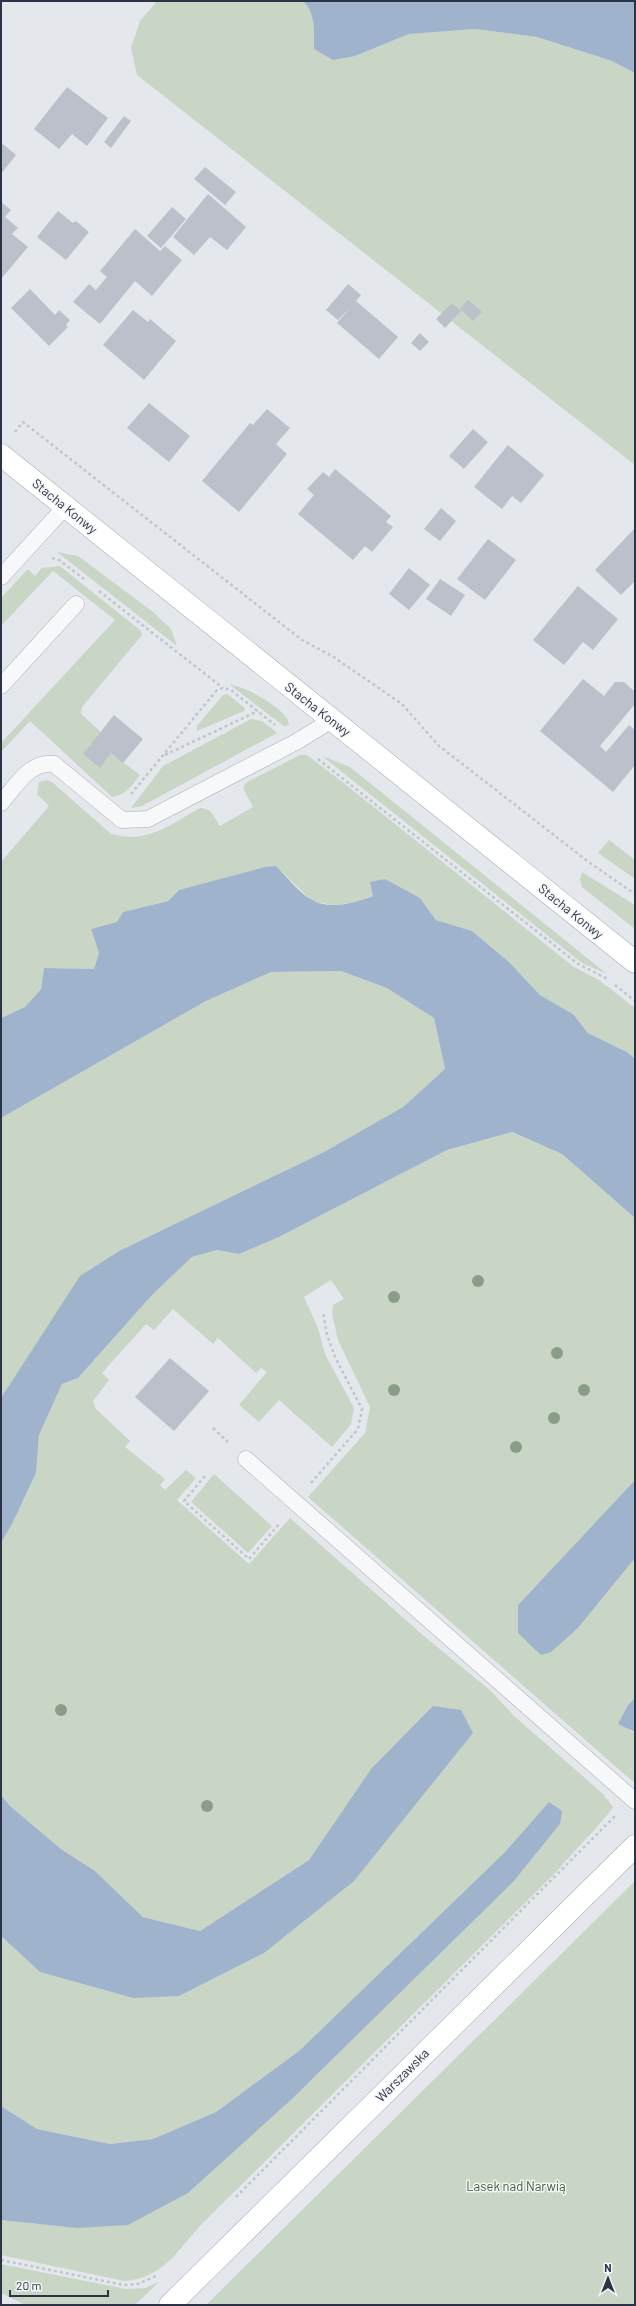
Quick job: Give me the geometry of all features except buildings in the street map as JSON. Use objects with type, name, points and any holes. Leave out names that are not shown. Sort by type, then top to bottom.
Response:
[{"type":"main road","name":"Stacha Konwy","points":[[6,446],[65,507],[635,962]]},
{"type":"main road","name":"Warszawska","points":[[170,2305],[635,1846]]},
{"type":"lane","points":[[1,577],[65,507]]},
{"type":"lane","points":[[1,686],[76,604]]},
{"type":"lane","points":[[1,803],[31,769],[44,763],[54,764],[66,772],[122,820],[148,819],[296,742],[332,720]]},
{"type":"lane","points":[[246,1459],[634,1800]]},
{"type":"path","points":[[6,446],[23,422],[302,640],[332,656],[402,704],[438,745],[590,863],[635,894]]},
{"type":"path","points":[[24,552],[59,560],[90,584]]},
{"type":"path","points":[[96,589],[223,688],[231,690],[258,711],[578,964],[606,978],[635,1001]]},
{"type":"path","points":[[114,814],[217,690],[223,688]]},
{"type":"path","points":[[163,756],[258,711]]},
{"type":"path","points":[[205,1476],[184,1500],[249,1559],[275,1529],[295,1502],[358,1429],[362,1409],[335,1357],[327,1335],[323,1312]]},
{"type":"path","points":[[231,2202],[634,1800]]},
{"type":"path","points":[[1,2260],[124,2285],[138,2284],[158,2275]]},
{"type":"green space","points":[[157,1],[303,1],[312,17],[314,49],[355,56],[409,34],[475,29],[537,37],[612,61],[635,73],[635,465],[137,75],[131,48],[140,21]]},
{"type":"green space","points":[[57,552],[78,556],[153,612],[171,629],[177,646]]},
{"type":"green space","points":[[60,566],[141,631],[142,635],[82,707],[81,714],[101,732],[83,754],[100,767],[111,753],[140,775],[125,792],[117,796],[112,797],[30,721],[1,752],[1,743],[115,620],[53,571],[1,626],[1,598],[28,569],[35,576],[42,568]]},
{"type":"green space","points":[[229,684],[245,689],[274,705],[287,718],[289,724],[285,727]]},
{"type":"green space","points":[[227,694],[245,708],[244,711],[197,731],[197,726],[223,695]]},
{"type":"green space","points":[[251,719],[262,721],[277,733],[142,806],[131,808],[163,766]]},
{"type":"green space","points":[[300,755],[307,755],[574,967],[599,980],[635,1008],[635,1059],[627,1052],[588,1033],[573,1014],[540,995],[509,962],[472,931],[436,920],[420,898],[384,879],[373,896],[358,902],[332,905],[312,901],[276,866],[179,890],[168,901],[123,912],[117,922],[91,929],[99,953],[94,969],[44,968],[41,989],[25,1007],[1,1018],[1,862],[49,806],[37,794],[39,782],[47,780],[52,782],[110,833],[135,837],[157,831],[200,808],[210,811],[220,826],[253,807],[244,790],[244,786],[247,782]]},
{"type":"green space","points":[[322,756],[350,767],[607,974],[582,963]]},
{"type":"green space","points":[[609,840],[635,860],[635,879],[598,853]]},
{"type":"green space","points":[[582,872],[635,905],[635,929],[582,887],[580,880]]},
{"type":"green space","points":[[341,971],[390,989],[434,1018],[445,1069],[403,1107],[324,1152],[121,1250],[1,1403],[1,1118],[206,1001],[271,972]]},
{"type":"green space","points":[[511,1132],[562,1154],[635,1218],[635,1480],[518,1605],[625,1569],[635,1558],[635,1698],[628,1705],[631,1732],[635,1732],[635,1782],[308,1497],[365,1433],[370,1407],[338,1340],[332,1314],[333,1305],[344,1299],[331,1280],[304,1297],[318,1328],[325,1354],[354,1408],[351,1424],[332,1447],[279,1400],[259,1422],[239,1405],[267,1372],[261,1368],[256,1373],[218,1338],[213,1344],[173,1309],[154,1330],[146,1324],[102,1373],[109,1380],[93,1401],[95,1408],[130,1441],[125,1447],[165,1479],[160,1485],[165,1490],[186,1470],[196,1478],[177,1500],[249,1564],[290,1518],[425,1637],[491,1691],[514,1716],[602,1793],[613,1807],[559,1869],[199,2227],[167,2263],[158,2270],[137,2279],[124,2281],[1,2255],[1,2220],[76,2228],[294,2097],[514,1881],[560,1824],[549,1802],[505,1852],[299,2051],[216,2112],[153,2139],[110,2144],[37,2129],[1,2106],[1,1936],[40,1972],[133,1998],[408,1812],[460,1749],[371,1769],[309,1860],[200,1931],[143,1917],[95,1871],[61,1849],[10,1806],[1,1795],[1,1543],[12,1524],[36,1473],[39,1435],[62,1384],[78,1378],[153,1294],[192,1257],[217,1250],[239,1254],[279,1237],[447,1150]]},
{"type":"green space","points":[[214,1474],[272,1526],[248,1553],[191,1502]]},
{"type":"green space","name":"Lasek nad Narwią","points":[[635,1881],[635,2305],[206,2305]]},
{"type":"green space","points":[[1,2264],[126,2289],[145,2288],[159,2282],[135,2305],[25,2305],[1,2293]]},
{"type":"water","points":[[303,1],[635,1],[635,73],[612,61],[537,37],[475,29],[409,34],[355,56],[333,60],[314,49],[312,17]]},
{"type":"water","points":[[276,866],[307,897],[326,905],[351,903],[373,896],[370,882],[385,879],[420,898],[436,920],[472,931],[509,962],[540,995],[573,1014],[588,1033],[627,1052],[635,1059],[635,1218],[562,1154],[512,1132],[447,1150],[279,1237],[239,1254],[217,1250],[192,1257],[153,1294],[78,1378],[62,1384],[39,1435],[36,1473],[12,1524],[1,1543],[1,1398],[80,1276],[121,1250],[324,1152],[403,1107],[445,1069],[434,1018],[387,988],[341,971],[271,972],[206,1001],[1,1118],[1,1018],[25,1007],[41,989],[44,968],[94,969],[99,953],[91,929],[117,922],[123,912],[168,901],[179,890],[265,867]]},
{"type":"water","points":[[635,1480],[635,1558],[577,1629],[551,1652],[541,1655],[518,1633],[518,1605]]},
{"type":"water","points":[[635,1698],[635,1732],[618,1724],[628,1705]]},
{"type":"water","points":[[433,1706],[461,1710],[473,1733],[354,1881],[264,1953],[179,1996],[133,1998],[40,1972],[1,1936],[1,1795],[10,1806],[61,1849],[95,1871],[143,1917],[200,1931],[309,1860],[371,1769]]},
{"type":"water","points":[[549,1802],[562,1811],[560,1824],[514,1881],[294,2097],[188,2193],[128,2225],[76,2228],[1,2220],[1,2106],[37,2129],[110,2144],[153,2139],[216,2112],[299,2051],[505,1852]]}]
